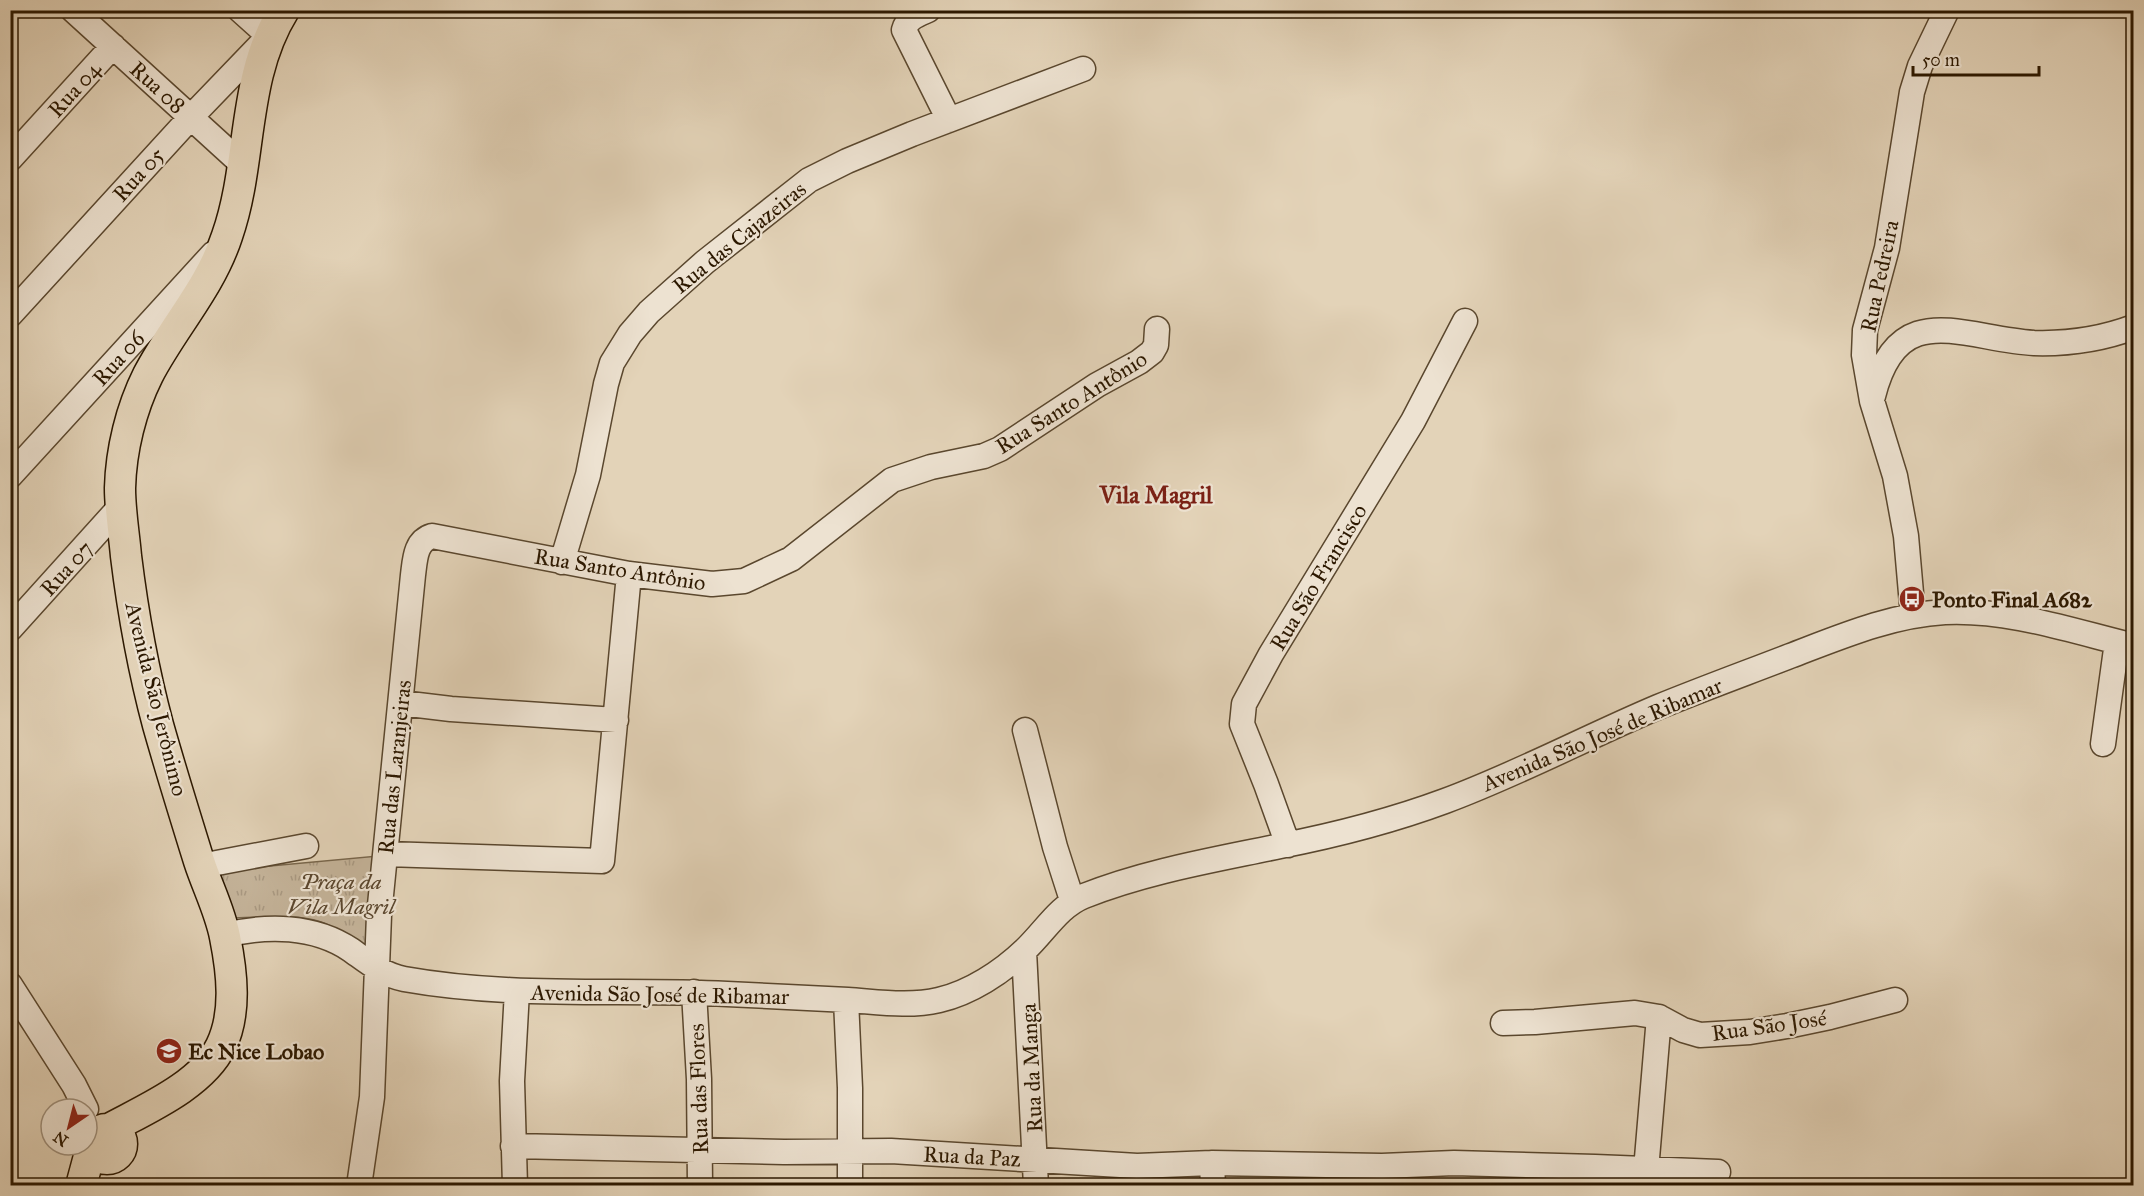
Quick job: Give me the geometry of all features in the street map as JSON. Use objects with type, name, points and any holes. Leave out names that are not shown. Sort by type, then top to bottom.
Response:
[{"type":"main road","name":"Avenida São Jerônimo","points":[[81,1185],[101,1134],[140,1120],[163,1099],[191,1082],[211,1063],[228,1029],[232,1005],[225,935],[201,866],[158,724],[143,665],[132,603],[121,506],[121,469],[136,403],[149,374],[201,292],[226,239],[234,213],[257,71],[279,17]]},
{"type":"main road","name":"Avenida São Jerônimo","points":[[89,1185],[101,1134]]},
{"type":"street","name":"Rua 08","points":[[73,10],[242,164]]},
{"type":"street","points":[[240,10],[279,17]]},
{"type":"street","points":[[928,10],[905,23],[904,30],[949,120]]},
{"type":"street","name":"Rua Pedreira","points":[[1913,616],[1906,536],[1895,476],[1872,401],[1864,355],[1865,330],[1887,248],[1912,92],[1920,66],[1947,10]]},
{"type":"street","name":"Rua 05","points":[[10,315],[279,17]]},
{"type":"street","name":"Rua 04","points":[[10,159],[112,46]]},
{"type":"street","name":"Rua das Cajazeiras","points":[[562,562],[588,475],[612,363],[630,333],[657,305],[705,262],[809,180],[847,161],[1083,69]]},
{"type":"street","name":"Rua 06","points":[[10,477],[226,239]]},
{"type":"street","name":"Rua São Francisco","points":[[1288,845],[1242,724],[1244,704],[1271,654],[1407,431],[1465,321]]},
{"type":"street","points":[[1872,401],[1878,377],[1893,350],[1909,338],[1926,331],[1963,331],[2011,340],[2058,343],[2110,336],[2133,327]]},
{"type":"street","name":"Rua Santo Antônio","points":[[432,536],[629,574],[712,584],[744,581],[791,559],[892,480],[931,466],[984,456],[1023,435],[1152,352],[1157,338],[1157,329]]},
{"type":"street","name":"Rua 07","points":[[10,629],[121,506]]},
{"type":"street","name":"Rua das Laranjeiras","points":[[359,1185],[372,1097],[379,915],[414,567],[420,542],[432,536]]},
{"type":"street","points":[[386,854],[602,861],[629,574]]},
{"type":"street","name":"Avenida São José de Ribamar","points":[[225,935],[248,930],[282,929],[322,935],[349,949],[378,969],[400,979],[517,991],[694,992],[916,1003],[937,1000],[958,994],[974,986],[1024,951],[1072,900],[1125,880],[1362,828],[1446,801],[1533,765],[1656,708],[1859,630],[1913,616],[1944,612],[1977,612],[2018,618],[2125,644]]},
{"type":"street","points":[[2103,744],[2125,644]]},
{"type":"street","points":[[401,703],[451,709],[616,720]]},
{"type":"street","points":[[1025,730],[1055,847],[1072,900]]},
{"type":"street","points":[[201,866],[306,846]]},
{"type":"street","name":"Rua da Manga","points":[[1024,951],[1036,1185]]},
{"type":"street","points":[[10,985],[74,1085],[101,1134]]},
{"type":"street","points":[[514,1185],[512,1081],[517,991]]},
{"type":"street","name":"Rua das Flores","points":[[694,992],[700,1149],[699,1185]]},
{"type":"street","points":[[846,1000],[850,1088],[850,1185]]},
{"type":"street","name":"Rua São José","points":[[1503,1023],[1635,1013],[1659,1017],[1683,1030],[1700,1035],[1750,1032],[1830,1017],[1895,1000]]},
{"type":"street","points":[[1646,1170],[1659,1017]]},
{"type":"street","name":"Rua da Paz","points":[[513,1146],[891,1150],[1137,1166],[1212,1174],[1382,1176],[1454,1163],[1528,1175],[1646,1170],[1718,1172]]},
{"type":"green space","name":"Praça da Vila Magril","points":[[378,856],[370,950],[334,927],[311,919],[231,918],[216,871]]},
{"type":"place","name":"Ponto Final A682","points":[[1912,599]]},
{"type":"place","name":"Ec Nice Lobao","points":[[169,1051]]},
{"type":"district","name":"Vila Magril","points":[[1156,495]]}]
